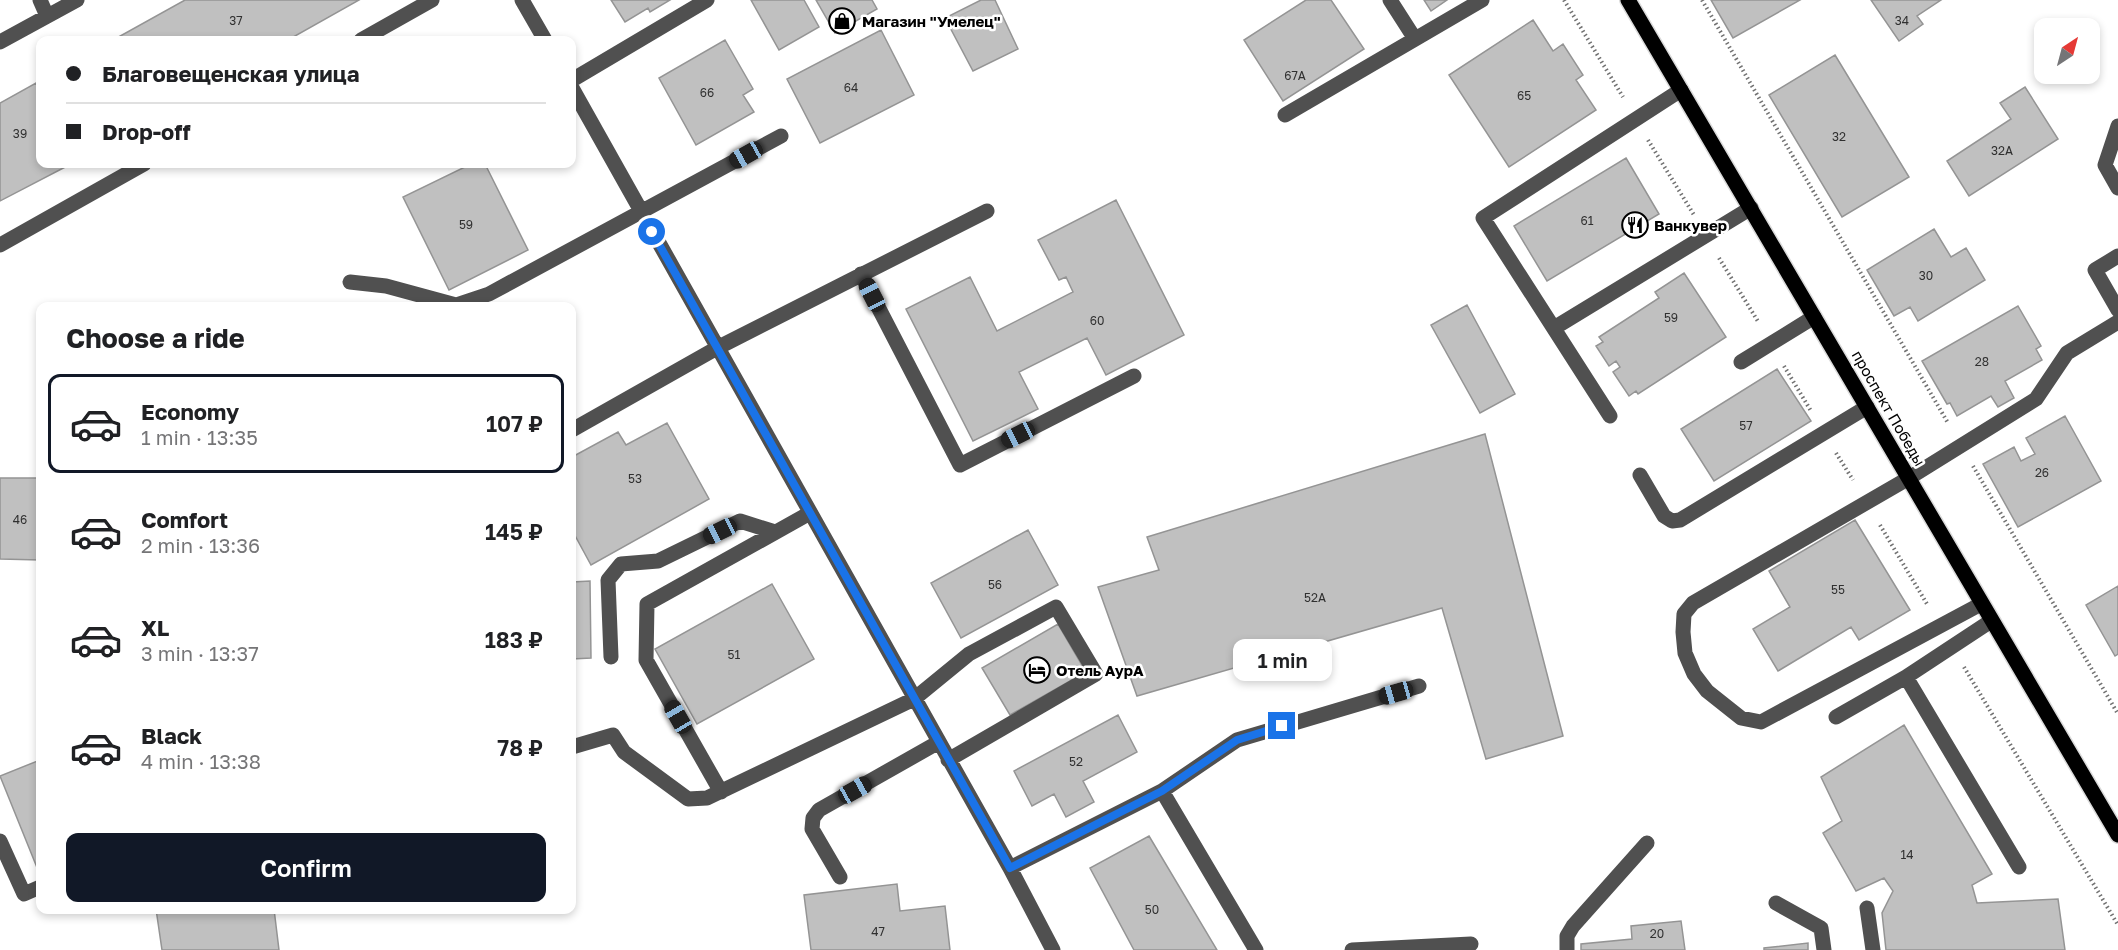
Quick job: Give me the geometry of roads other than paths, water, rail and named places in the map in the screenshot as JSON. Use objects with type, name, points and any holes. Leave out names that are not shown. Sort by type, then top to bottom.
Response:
[{"type":"main road","name":"проспект Победы","points":[[1628,0],[2118,835]]},
{"type":"street","points":[[40,0],[47,16]]},
{"type":"street","points":[[0,42],[78,0]]},
{"type":"street","points":[[368,36],[432,0]]},
{"type":"street","points":[[522,0],[543,36]]},
{"type":"street","points":[[576,78],[707,0]]},
{"type":"street","points":[[1390,0],[1415,39]]},
{"type":"street","points":[[1285,115],[1482,0]]},
{"type":"street","points":[[1610,416],[1483,218],[1681,90]]},
{"type":"street","points":[[576,95],[1010,868],[1053,950]]},
{"type":"street","points":[[2118,126],[2105,165],[2118,188]]},
{"type":"street","points":[[465,302],[489,294],[782,136]]},
{"type":"street","points":[[0,245],[137,168]]},
{"type":"street","points":[[1554,328],[1751,208]]},
{"type":"street","points":[[576,428],[717,348],[987,211]]},
{"type":"street","points":[[2118,256],[2095,270],[2118,310]]},
{"type":"street","points":[[861,274],[960,465],[1134,376]]},
{"type":"street","points":[[350,282],[386,286],[445,302]]},
{"type":"street","points":[[1741,362],[1814,317]]},
{"type":"street","points":[[1981,604],[1761,722],[1741,718],[1707,691],[1694,674],[1685,653],[1684,614],[1693,603],[1908,478],[2036,399],[2067,353],[2118,322]]},
{"type":"street","points":[[1640,476],[1664,516],[1672,521],[1680,520],[1868,407]]},
{"type":"street","points":[[721,792],[646,660],[648,604],[810,513]]},
{"type":"street","points":[[611,657],[608,580],[621,564],[658,561],[740,521],[775,532]]},
{"type":"street","points":[[576,746],[613,735],[624,752],[688,799],[707,798],[914,699],[969,654],[1056,607],[1096,674],[948,760]]},
{"type":"street","points":[[1836,717],[1906,677],[1991,621]]},
{"type":"street","points":[[1906,677],[2019,867]]},
{"type":"street","points":[[1010,868],[1162,791],[1237,740],[1419,686]]},
{"type":"street","points":[[840,877],[812,829],[813,818],[819,810],[939,742]]},
{"type":"street","points":[[1162,791],[1256,950]]},
{"type":"street","points":[[0,841],[24,894],[36,889]]},
{"type":"street","points":[[1567,950],[1568,936],[1573,926],[1647,843]]},
{"type":"street","points":[[1776,903],[1821,928],[1824,950]]},
{"type":"street","points":[[1867,908],[1873,950]]},
{"type":"street","points":[[1352,950],[1471,944]]},
{"type":"place","name":"Магазин \"Умелец\"","points":[[842,21]]},
{"type":"place","name":"Ванкувер","points":[[1635,225]]},
{"type":"place","name":"Отель АурА","points":[[1037,670]]}]
